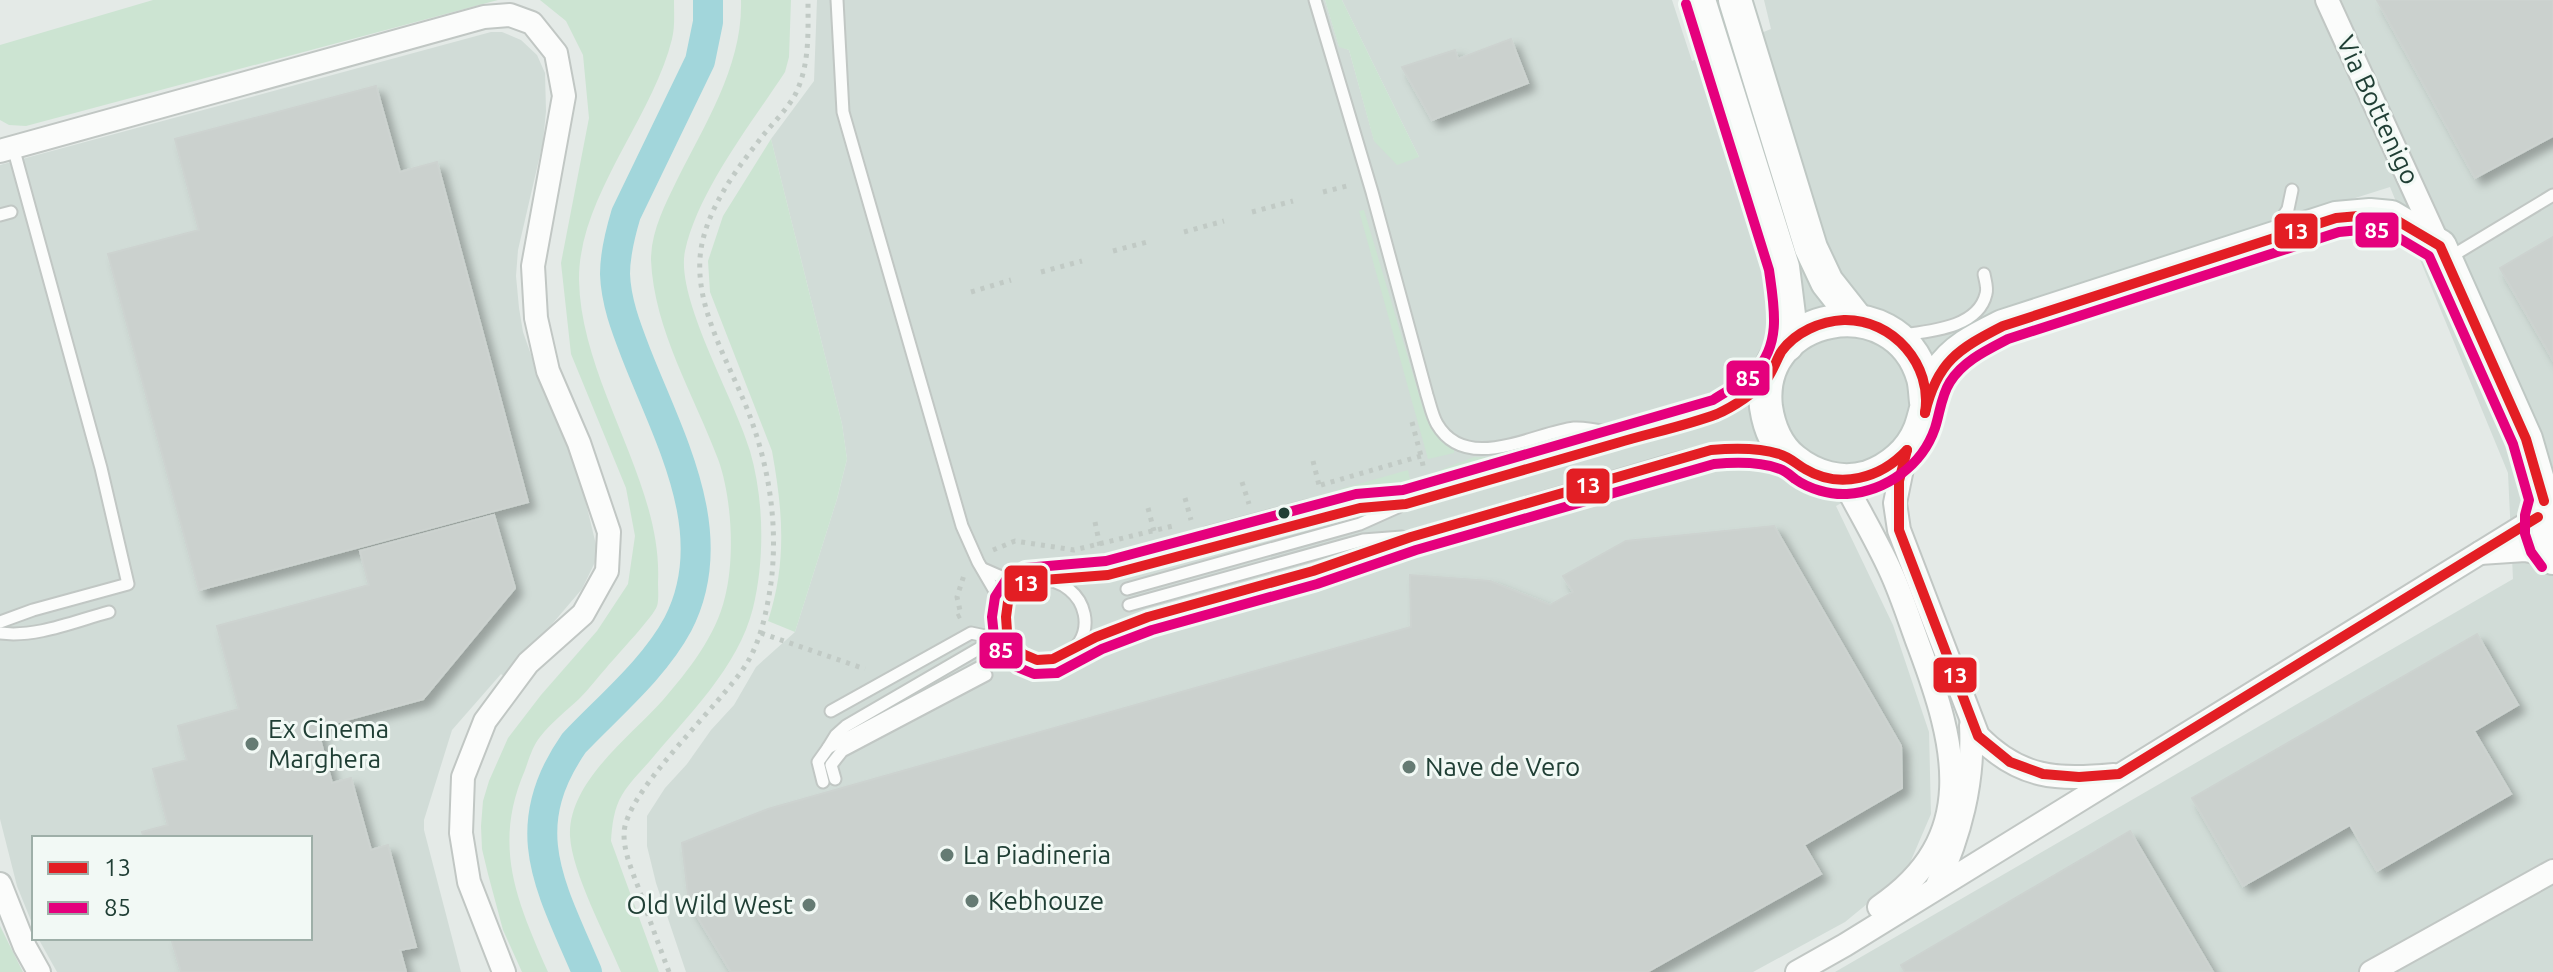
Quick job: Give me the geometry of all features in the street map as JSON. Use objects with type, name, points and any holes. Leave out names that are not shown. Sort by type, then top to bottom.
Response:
[{"type":"street","points":[[1699,0],[1783,267],[1789,315],[1787,345]]},
{"type":"street","points":[[1735,0],[1811,248],[1827,282],[1857,320]]},
{"type":"street","name":"Via Bottenigo","points":[[2327,0],[2526,439],[2545,503],[2538,530],[2551,556]]},
{"type":"street","points":[[6,149],[484,17],[510,15],[532,23],[556,53],[564,96],[533,266],[536,318],[548,371],[579,443],[609,532],[607,571],[583,614],[528,663],[485,721],[463,777],[461,833],[469,882],[504,972]]},
{"type":"street","points":[[1926,402],[1923,378],[1913,356],[1896,336],[1878,326],[1857,320],[1832,320],[1808,329],[1787,345],[1768,378],[1765,399],[1768,420],[1776,440],[1805,469],[1824,477],[1843,480],[1867,477],[1888,468],[1905,454],[1920,430],[1926,402],[1938,373],[1956,353],[2003,326],[2336,218],[2391,217],[2443,253]]},
{"type":"street","name":"Via Bottenigo","points":[[2526,439],[2553,466]]},
{"type":"street","points":[[1905,454],[1895,503],[1899,530],[1978,736],[2006,759],[2042,776],[2073,778],[2119,774]]},
{"type":"street","points":[[1843,480],[1892,574],[1936,692],[1945,721],[1952,766],[1952,791],[1944,828],[1926,866],[1903,891],[1867,915],[1845,945]]},
{"type":"street","points":[[1797,972],[2475,554],[2545,503]]},
{"type":"street","points":[[2475,554],[2525,550],[2551,556]]},
{"type":"street","points":[[1936,888],[1954,849],[1966,802],[1972,757],[1970,719]]},
{"type":"street","points":[[2371,972],[2552,872]]},
{"type":"street","points":[[0,884],[25,947],[39,972]]},
{"type":"lane","points":[[837,0],[843,112],[962,526],[1005,614],[1007,635],[1023,655],[1037,660],[1051,660],[1065,655],[1076,646],[1147,617],[1366,556],[1411,537],[1711,450],[1754,450],[1790,457]]},
{"type":"lane","points":[[1315,0],[1437,425],[1452,439],[1488,450],[1576,428],[1634,437]]},
{"type":"lane","points":[[0,622],[128,584],[104,480],[6,149]]},
{"type":"lane","points":[[2266,239],[2288,209],[2292,190]]},
{"type":"lane","points":[[2443,253],[2553,195]]},
{"type":"lane","points":[[1896,336],[1942,329],[1964,320],[1979,308],[1987,292],[1984,274]]},
{"type":"lane","points":[[1127,589],[1360,524],[1406,504],[1719,413],[1768,378]]},
{"type":"lane","points":[[828,748],[984,670],[842,751],[831,765],[829,781],[818,762],[836,735],[846,726],[980,648],[1005,614],[1012,594],[1020,585],[1037,579],[1093,578],[1360,508],[1406,504]]},
{"type":"lane","points":[[1130,604],[1363,540],[1411,537]]},
{"type":"lane","points":[[983,568],[1020,585]]},
{"type":"lane","points":[[1055,580],[1067,586],[1083,608],[1083,634],[1076,646]]},
{"type":"lane","points":[[0,633],[16,635],[40,631],[109,612]]},
{"type":"lane","points":[[831,711],[971,633],[990,637]]},
{"type":"path","points":[[669,972],[627,857],[626,820],[639,795],[748,661],[761,633],[771,582],[773,527],[767,472],[752,419],[703,295],[701,260],[706,229],[714,209],[734,175],[797,91],[807,52],[808,0]]},
{"type":"path","points":[[1323,192],[1347,186],[1351,201]]},
{"type":"path","points":[[1252,212],[1293,201]]},
{"type":"path","points":[[1184,232],[1224,221]]},
{"type":"path","points":[[1113,251],[1151,241]]},
{"type":"path","points":[[1041,272],[1082,261]]},
{"type":"path","points":[[971,292],[1011,280]]},
{"type":"path","points":[[1409,411],[1421,456]]},
{"type":"path","points":[[1313,461],[1319,485]]},
{"type":"path","points":[[1242,482],[1249,505]]},
{"type":"path","points":[[1185,498],[1192,521]]},
{"type":"path","points":[[1148,508],[1154,531]]},
{"type":"path","points":[[1095,522],[1100,546]]},
{"type":"path","points":[[947,623],[961,615],[957,597],[966,572]]},
{"type":"path","points":[[761,633],[863,669],[877,662]]},
{"type":"shaded area","points":[[817,0],[1325,0],[1339,46],[1349,50],[1374,140],[1419,157],[1342,0],[1672,0],[1692,61],[1771,29],[1764,0],[2553,0],[2553,972],[1835,972],[2513,579],[2508,473],[2390,187],[2229,238],[1948,341],[1885,479],[1836,506],[1893,625],[1929,732],[1931,814],[1906,872],[1845,922],[1753,972],[686,972],[656,883],[647,846],[647,816],[665,788],[734,705],[756,667],[795,632],[847,459],[842,424],[771,139],[814,81]]},
{"type":"shaded area","points":[[491,32],[502,32],[521,40],[537,55],[545,73],[546,111],[543,142],[518,250],[516,276],[519,308],[523,332],[542,386],[579,474],[597,549],[595,562],[582,589],[506,678],[501,674],[452,730],[424,820],[424,830],[461,972],[57,972],[39,940],[312,940],[312,836],[32,836],[32,923],[17,886],[0,819],[0,165]]},
{"type":"green space","points":[[153,0],[498,0],[26,126],[9,125],[0,120],[0,45]]},
{"type":"green space","points":[[540,0],[674,0],[674,21],[663,68],[590,219],[582,249],[579,280],[583,319],[593,357],[648,507],[656,545],[658,604],[586,691],[544,732],[530,757],[515,798],[510,824],[512,873],[518,897],[548,972],[522,972],[503,930],[482,849],[483,801],[508,738],[597,631],[628,584],[635,536],[626,488],[571,354],[561,263],[589,118],[583,55],[566,21]]},
{"type":"green space","points":[[741,0],[791,0],[789,57],[785,72],[727,158],[701,205],[685,251],[684,271],[697,322],[743,430],[755,470],[761,529],[760,570],[746,630],[724,671],[631,782],[617,805],[611,841],[659,972],[621,972],[577,868],[570,836],[572,816],[579,797],[603,762],[663,700],[691,665],[715,625],[725,597],[731,546],[723,474],[667,337],[659,312],[651,260],[653,239],[664,209],[729,71],[736,48]]},
{"type":"green space","points":[[1325,0],[1342,0],[1419,157],[1397,165],[1374,141],[1349,50],[1339,47]]},
{"type":"green space","points":[[771,139],[842,424],[847,459],[795,632],[768,621],[781,557],[781,516],[776,473],[772,451],[710,292],[708,261],[723,216]]},
{"type":"green space","points":[[1364,210],[1425,415],[1435,433],[1454,453],[1428,459],[1359,211]]},
{"type":"green space","points":[[1474,457],[1502,458],[1435,478],[1433,473]]},
{"type":"green space","points":[[1408,470],[1411,484],[1385,491],[1309,498]]},
{"type":"green space","points":[[0,926],[23,972],[0,972]]},
{"type":"building","points":[[2377,0],[2553,0],[2553,136],[2475,178]]},
{"type":"building","points":[[1511,39],[1528,83],[1432,120],[1402,67],[1455,50],[1458,59]]},
{"type":"building","points":[[376,86],[400,172],[437,162],[528,502],[199,590],[108,254],[199,230],[175,139]]},
{"type":"building","points":[[2553,237],[2553,360],[2500,268]]},
{"type":"building","name":"Ex Cinema Marghera","points":[[494,515],[515,588],[423,699],[317,728],[332,783],[351,778],[371,850],[388,845],[416,947],[400,950],[406,972],[181,972],[172,940],[312,940],[312,836],[143,836],[142,832],[168,825],[153,769],[187,760],[178,726],[239,709],[217,626],[369,585],[360,551]]},
{"type":"building","name":"Nave de Vero","points":[[1774,526],[1901,746],[1902,788],[1804,845],[1821,874],[1647,972],[731,972],[689,903],[682,843],[768,809],[1411,627],[1410,575],[1490,581],[1550,605],[1573,592],[1563,576],[1626,541]]},
{"type":"building","points":[[2477,634],[2518,705],[2474,731],[2511,794],[2377,871],[2350,825],[2243,886],[2192,798]]},
{"type":"building","points":[[2130,831],[2213,972],[1905,972],[1901,965]]},
{"type":"waterway","points":[[587,972],[551,885],[544,858],[542,831],[546,803],[556,774],[574,743],[657,656],[678,624],[691,590],[696,556],[694,522],[687,488],[677,454],[626,326],[617,295],[615,266],[626,214],[700,61],[708,22],[708,0]]},
{"type":"transit line","name":"85","points":[[1686,4],[1769,270],[1774,310],[1773,336],[1764,361],[1755,372],[1713,400],[1403,490],[1356,494],[1106,561],[1025,568],[1006,580],[995,597],[992,617],[994,636],[1002,653],[1017,667],[1034,674],[1057,673],[1102,649],[1152,630],[1317,584],[1416,550],[1714,464],[1772,466],[1820,491],[1847,494],[1875,488],[1901,474],[1921,454],[1929,442],[1945,393],[1955,375],[1976,357],[2000,343],[2339,232],[2370,229],[2387,231],[2429,256],[2513,444],[2529,500],[2525,534],[2531,552],[2542,567]]},
{"type":"transit line","name":"13","points":[[1925,413],[1943,369],[1962,350],[2003,326],[2336,218],[2391,217],[2440,246],[2526,439],[2544,501]]},
{"type":"transit line","name":"13","points":[[1907,450],[1897,460],[1873,474],[1846,480],[1818,475],[1771,452],[1711,450],[1411,537],[1313,571],[1148,617],[1096,637],[1053,659],[1037,660],[1023,654],[1013,644],[1007,631],[1008,602],[1016,590],[1030,581],[1108,575],[1360,508],[1406,504],[1717,414],[1744,399],[1762,384],[1781,352],[1794,339],[1826,323],[1844,320],[1862,322],[1893,336],[1906,348],[1923,378],[1925,413]]},
{"type":"transit line","name":"13","points":[[1907,450],[1899,481],[1899,530],[1978,736],[2010,762],[2043,774],[2079,777],[2119,774],[2538,517]]},
{"type":"place","name":"Ex Cinema Marghera","points":[[252,744]]},
{"type":"place","name":"Nave de Vero","points":[[1409,767]]},
{"type":"place","name":"La Piadineria","points":[[947,855]]},
{"type":"place","name":"Kebhouze","points":[[972,901]]},
{"type":"place","name":"Old Wild West","points":[[809,905]]}]
